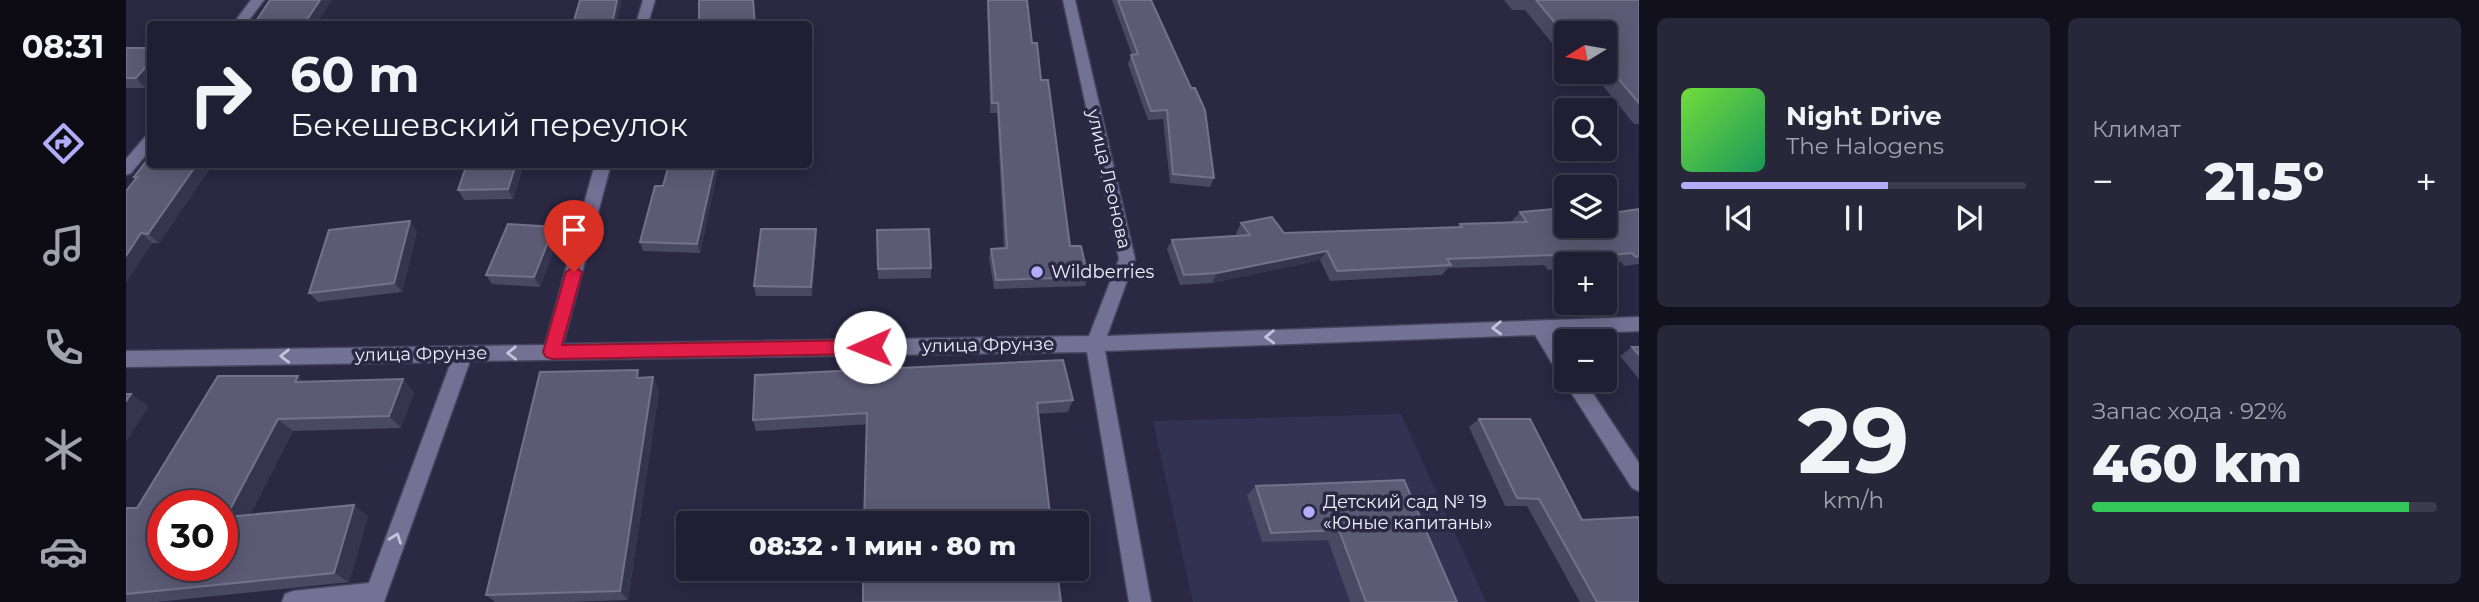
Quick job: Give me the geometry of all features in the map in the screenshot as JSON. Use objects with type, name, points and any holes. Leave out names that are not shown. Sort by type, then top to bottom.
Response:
[{"type":"street","points":[[241,21],[258,0]]},
{"type":"street","points":[[643,21],[649,0]]},
{"type":"street","name":"улица Леонова","points":[[1069,0],[1127,259],[1095,344]]},
{"type":"street","points":[[126,169],[147,144]]},
{"type":"street","points":[[552,352],[602,168]]},
{"type":"street","name":"улица Фрунзе","points":[[126,359],[1095,344],[1639,324]]},
{"type":"street","points":[[1539,327],[1554,350]]},
{"type":"street","points":[[1095,344],[1140,602]]},
{"type":"street","points":[[293,602],[375,597],[463,354]]},
{"type":"street","points":[[1582,392],[1639,481]]},
{"type":"shaded area","name":"Детский сад № 19 «Юные капитаны»","points":[[1401,414],[1486,602],[1193,602],[1153,421]]},
{"type":"building","points":[[270,0],[320,0],[306,21],[256,21]]},
{"type":"building","points":[[580,0],[617,0],[613,21],[574,21]]},
{"type":"building","points":[[699,0],[753,0],[755,21],[699,21]]},
{"type":"building","points":[[988,0],[1027,0],[1032,43],[1037,43],[1041,80],[1048,80],[1070,246],[1081,246],[1088,277],[996,280],[991,249],[1007,248],[998,103],[992,103]]},
{"type":"building","points":[[1118,0],[1151,0],[1191,88],[1195,88],[1205,110],[1214,178],[1173,174],[1167,110],[1151,111],[1131,55],[1138,54]]},
{"type":"building","points":[[1536,0],[1639,0],[1639,103],[1617,77],[1617,21],[1554,22]]},
{"type":"building","points":[[126,48],[147,48],[147,65],[136,78],[126,78]]},
{"type":"building","points":[[147,160],[147,168],[194,168],[148,234],[141,233],[126,256],[126,191],[137,177],[134,177]]},
{"type":"building","points":[[466,168],[515,168],[508,189],[458,190]]},
{"type":"building","points":[[668,168],[714,168],[697,244],[640,242],[655,186],[663,186]]},
{"type":"building","points":[[1554,209],[1554,238],[1617,238],[1617,212],[1639,209],[1639,256],[1636,257],[1632,253],[1617,254],[1617,252],[1554,252],[1554,255],[1447,259],[1451,265],[1337,271],[1327,251],[1217,273],[1184,275],[1172,240],[1250,235],[1241,223],[1272,217],[1284,233],[1527,222],[1520,212]]},
{"type":"building","points":[[410,221],[394,283],[309,293],[329,230]]},
{"type":"building","points":[[508,224],[554,227],[534,277],[486,275]]},
{"type":"building","points":[[761,229],[816,229],[811,287],[754,286]]},
{"type":"building","points":[[929,229],[931,268],[878,269],[877,230]]},
{"type":"building","points":[[1063,360],[1073,400],[1037,403],[1050,511],[864,511],[867,413],[753,420],[755,375]]},
{"type":"building","points":[[638,370],[637,378],[653,377],[620,591],[486,595],[540,372]]},
{"type":"building","points":[[218,376],[298,376],[295,382],[403,379],[389,416],[278,419],[238,494],[238,490],[148,490]]},
{"type":"building","points":[[1479,419],[1530,419],[1582,520],[1638,517],[1639,602],[1597,602],[1539,499],[1517,498]]},
{"type":"building","points":[[1404,480],[1457,602],[1366,602],[1339,530],[1271,533],[1256,486]]},
{"type":"building","points":[[147,492],[147,581],[238,581],[238,516],[354,505],[334,573],[126,594],[126,508],[137,508]]},
{"type":"building","points":[[863,581],[1058,581],[1061,602],[863,602]]},
{"type":"place","name":"Wildberries","points":[[1037,272]]},
{"type":"place","name":"Детский сад № 19 «Юные капитаны»","points":[[1309,512]]},
{"type":"route","points":[[574,272],[552,352],[870,347]]}]
